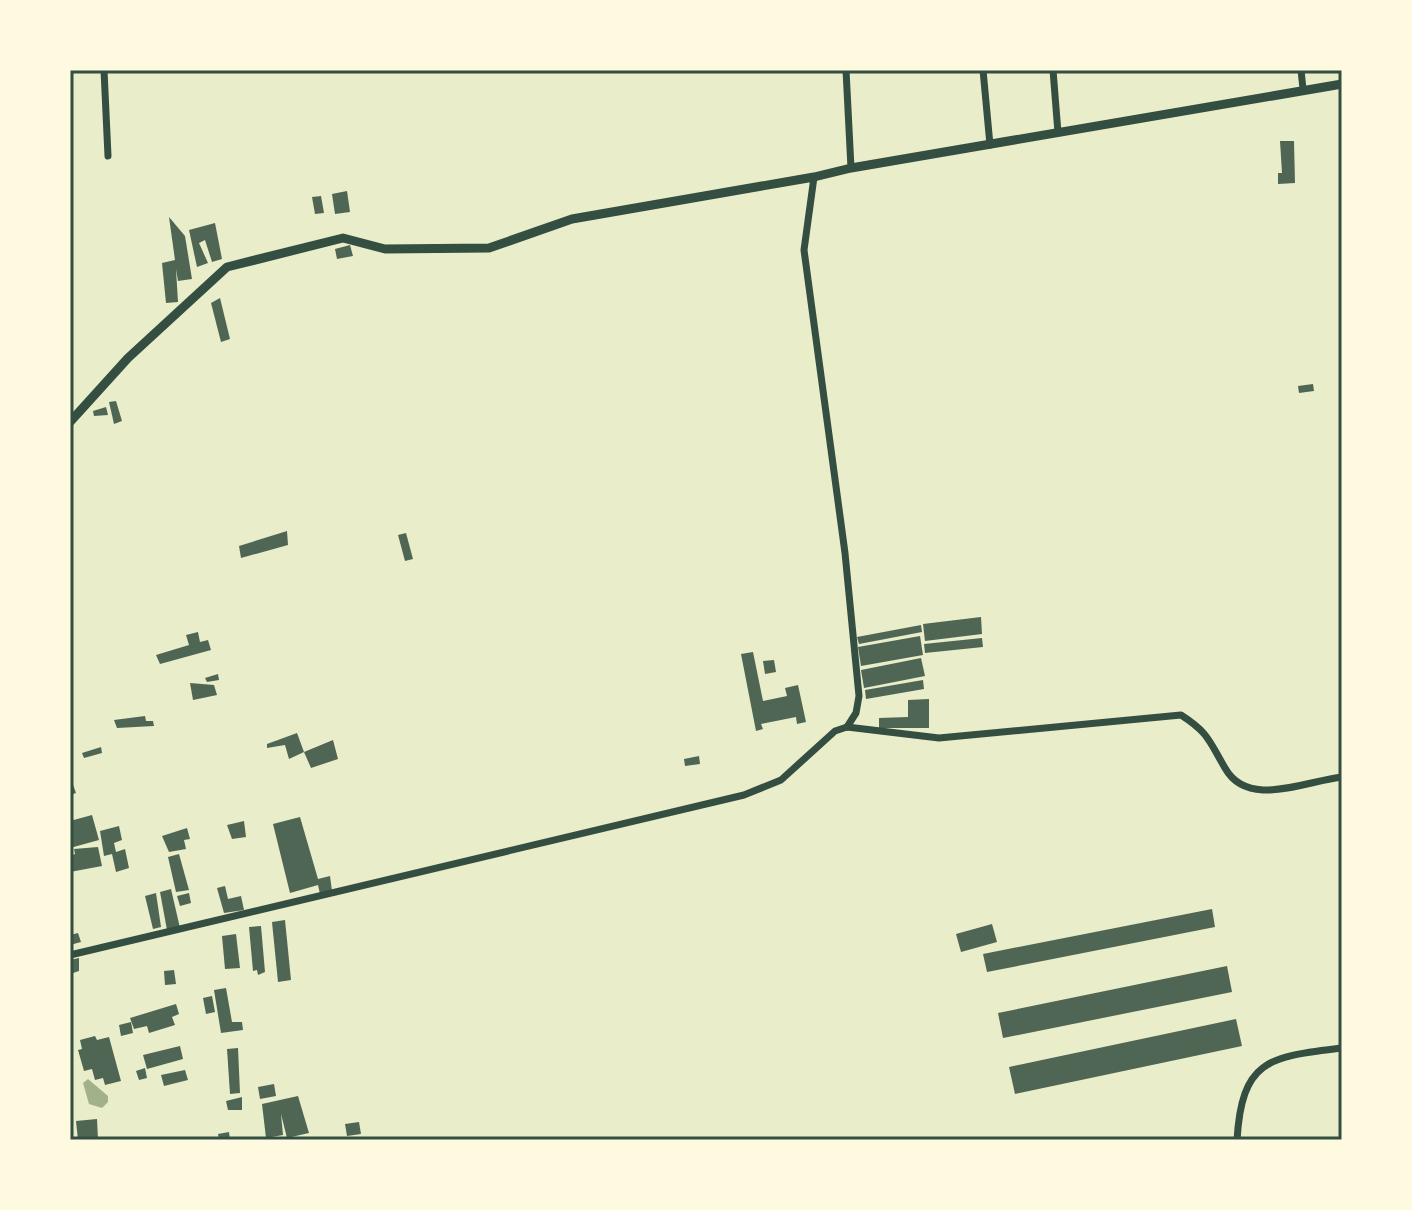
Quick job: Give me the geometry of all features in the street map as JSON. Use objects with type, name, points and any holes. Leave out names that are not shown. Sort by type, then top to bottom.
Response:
[{"type":"street","points":[[104,70],[108,156]]},
{"type":"street","points":[[846,70],[851,168]]},
{"type":"street","points":[[983,70],[990,145]]},
{"type":"street","points":[[1053,70],[1058,133]]},
{"type":"street","points":[[1301,70],[1303,89]]},
{"type":"street","points":[[70,422],[128,358],[227,267],[343,238],[387,249],[489,248],[572,219],[1342,84]]},
{"type":"street","points":[[814,177],[804,250],[845,553],[859,696],[856,713],[847,727]]},
{"type":"street","points":[[70,955],[744,795],[781,780],[835,731],[847,727],[939,738],[1181,715],[1198,725],[1216,746],[1225,768],[1245,787],[1273,791],[1314,780],[1342,777]]},
{"type":"street","points":[[1237,1140],[1239,1108],[1246,1086],[1259,1071],[1290,1054],[1342,1048]]},
{"type":"shaded area","points":[[88,1079],[108,1096],[108,1102],[102,1108],[89,1104],[83,1083]]},
{"type":"building","points":[[1280,141],[1294,141],[1295,183],[1278,184],[1278,173],[1282,173]]},
{"type":"building","points":[[347,191],[350,212],[335,214],[332,194]]},
{"type":"building","points":[[321,196],[324,213],[315,214],[312,197]]},
{"type":"building","points":[[169,217],[185,236],[192,279],[178,281],[176,269],[178,302],[166,303],[162,263],[175,260]]},
{"type":"building","points":[[215,223],[222,259],[212,262],[205,240],[199,243],[208,263],[197,267],[189,230]]},
{"type":"building","points":[[350,245],[353,256],[337,259],[335,249]]},
{"type":"building","points":[[220,298],[230,339],[221,342],[211,303]]},
{"type":"building","points":[[1313,384],[1314,391],[1299,393],[1298,386]]},
{"type":"building","points":[[116,401],[122,421],[114,424],[109,402]]},
{"type":"building","points":[[106,407],[108,415],[94,416],[93,411]]},
{"type":"building","points":[[287,531],[288,545],[241,558],[239,546]]},
{"type":"building","points":[[406,533],[413,559],[405,561],[398,535]]},
{"type":"building","points":[[981,617],[982,634],[925,641],[923,624]]},
{"type":"building","points":[[921,625],[922,632],[859,644],[857,637]]},
{"type":"building","points":[[198,632],[200,642],[208,640],[211,650],[160,664],[156,655],[189,645],[186,635]]},
{"type":"building","points":[[920,636],[923,655],[861,666],[858,647]]},
{"type":"building","points":[[982,638],[983,647],[925,653],[924,644]]},
{"type":"building","points":[[753,652],[763,701],[787,696],[785,688],[798,685],[806,722],[797,724],[796,717],[761,724],[763,729],[756,731],[741,654]]},
{"type":"building","points":[[921,658],[925,676],[864,688],[861,670]]},
{"type":"building","points":[[774,660],[776,672],[765,674],[763,661]]},
{"type":"building","points":[[218,674],[219,680],[207,682],[205,678]]},
{"type":"building","points":[[923,680],[924,689],[866,699],[865,690]]},
{"type":"building","points":[[190,683],[214,685],[217,695],[193,700]]},
{"type":"building","points":[[929,699],[929,728],[879,728],[879,718],[908,717],[908,700]]},
{"type":"building","points":[[145,716],[146,721],[153,721],[154,726],[117,728],[114,720]]},
{"type":"building","points":[[297,733],[304,752],[289,759],[285,745],[267,748],[267,744]]},
{"type":"building","points":[[333,740],[338,759],[311,768],[304,752]]},
{"type":"building","points":[[101,747],[102,753],[84,758],[82,753]]},
{"type":"building","points":[[699,756],[700,764],[685,766],[684,759]]},
{"type":"building","points":[[70,776],[76,793],[70,795]]},
{"type":"building","points":[[92,815],[99,840],[70,848],[70,840],[73,839],[70,821]]},
{"type":"building","points":[[300,817],[318,879],[330,876],[332,891],[320,894],[318,885],[290,893],[273,824]]},
{"type":"building","points":[[244,821],[246,837],[232,839],[227,825]]},
{"type":"building","points":[[119,826],[122,840],[114,843],[116,852],[125,849],[129,868],[116,872],[112,854],[104,856],[100,831]]},
{"type":"building","points":[[187,828],[190,839],[184,840],[186,849],[169,852],[162,836]]},
{"type":"building","points":[[98,847],[102,866],[70,872],[70,856],[75,854],[74,849]]},
{"type":"building","points":[[179,854],[189,890],[176,892],[168,857]]},
{"type":"building","points":[[225,886],[228,899],[241,896],[244,910],[224,913],[217,888]]},
{"type":"building","points":[[171,889],[180,928],[167,930],[160,892]]},
{"type":"building","points":[[156,893],[161,927],[153,929],[145,896]]},
{"type":"building","points":[[189,893],[191,903],[180,906],[177,896]]},
{"type":"building","points":[[1212,909],[1215,927],[987,972],[983,954]]},
{"type":"building","points":[[285,920],[291,980],[278,982],[272,922]]},
{"type":"building","points":[[992,924],[997,942],[961,952],[956,934]]},
{"type":"building","points":[[261,926],[265,972],[258,975],[257,970],[253,971],[249,927]]},
{"type":"building","points":[[78,933],[81,942],[70,945],[70,935]]},
{"type":"building","points":[[236,934],[240,968],[225,969],[222,936]]},
{"type":"building","points":[[79,958],[79,971],[70,974],[70,960]]},
{"type":"building","points":[[1227,966],[1232,992],[1003,1038],[998,1013]]},
{"type":"building","points":[[174,970],[176,984],[165,985],[164,971]]},
{"type":"building","points":[[226,988],[232,1022],[242,1022],[243,1030],[221,1033],[214,990]]},
{"type":"building","points":[[212,996],[215,1012],[206,1014],[203,998]]},
{"type":"building","points":[[176,1004],[179,1014],[172,1017],[175,1025],[149,1033],[147,1026],[134,1029],[130,1018]]},
{"type":"building","points":[[1236,1019],[1242,1046],[1015,1094],[1009,1067]]},
{"type":"building","points":[[131,1022],[133,1033],[121,1036],[119,1025]]},
{"type":"building","points":[[95,1036],[97,1040],[109,1037],[121,1081],[105,1085],[103,1078],[95,1080],[92,1069],[84,1071],[78,1050],[82,1049],[80,1040]]},
{"type":"building","points":[[180,1046],[183,1059],[147,1069],[143,1055]]},
{"type":"building","points":[[238,1048],[240,1093],[230,1094],[227,1049]]},
{"type":"building","points":[[145,1068],[147,1078],[139,1080],[136,1071]]},
{"type":"building","points":[[185,1070],[188,1080],[164,1086],[161,1075]]},
{"type":"building","points":[[274,1084],[276,1096],[260,1099],[258,1087]]},
{"type":"building","points":[[298,1096],[309,1133],[287,1138],[281,1114],[283,1135],[266,1138],[262,1104]]},
{"type":"building","points":[[242,1097],[242,1110],[228,1110],[226,1101]]},
{"type":"building","points":[[97,1119],[98,1140],[78,1140],[76,1121]]},
{"type":"building","points":[[359,1122],[361,1134],[347,1136],[345,1124]]},
{"type":"building","points":[[229,1132],[230,1140],[219,1140],[218,1134]]}]
